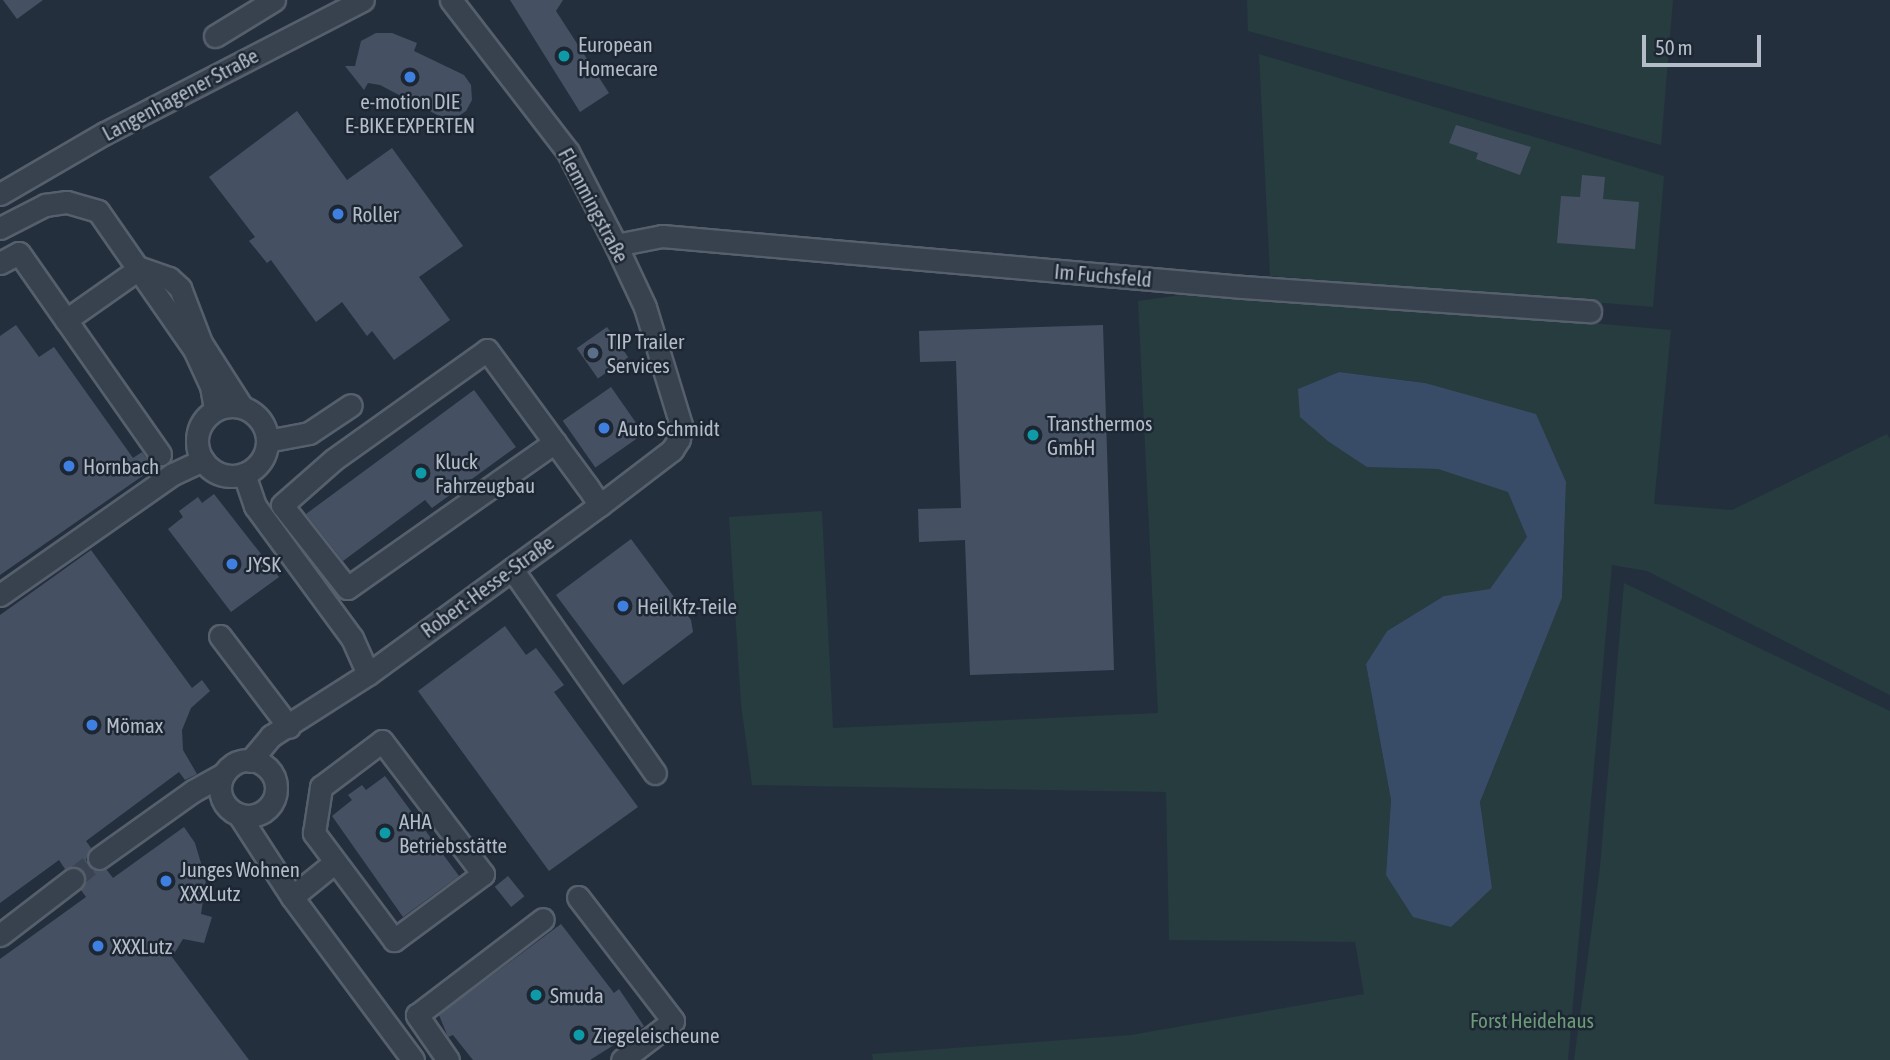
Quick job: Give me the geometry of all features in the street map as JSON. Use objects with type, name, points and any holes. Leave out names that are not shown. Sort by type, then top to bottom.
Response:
[{"type":"street","points":[[215,36],[274,0]]},
{"type":"street","name":"Flemmingstraße","points":[[451,0],[568,152],[616,244],[645,307],[681,425],[679,439]]},
{"type":"street","name":"Langenhagener Straße","points":[[0,194],[105,133],[358,1]]},
{"type":"street","points":[[0,228],[44,205],[85,205],[98,211],[194,349],[212,386],[215,409]]},
{"type":"street","name":"Im Fuchsfeld","points":[[616,244],[662,236],[1243,287],[1591,311]]},
{"type":"street","points":[[0,263],[19,253],[160,454]]},
{"type":"street","points":[[66,320],[140,268]]},
{"type":"street","points":[[140,268],[169,278],[180,288],[201,343],[242,407],[261,421],[267,441],[262,458],[244,474],[219,473],[203,460],[197,445],[199,428],[215,409],[242,407]]},
{"type":"street","points":[[555,442],[347,588],[282,505],[333,460],[487,350],[555,442],[600,505]]},
{"type":"street","points":[[267,441],[309,433],[351,405]]},
{"type":"street","name":"Robert-Hesse-Straße","points":[[250,761],[271,736],[289,727],[368,674],[600,505],[672,450],[679,439]]},
{"type":"street","points":[[0,595],[173,474],[203,460]]},
{"type":"street","points":[[244,474],[255,506],[352,638],[368,674]]},
{"type":"street","points":[[512,569],[655,773]]},
{"type":"street","points":[[220,636],[289,727],[270,771],[276,789],[262,812],[264,853]]},
{"type":"street","points":[[382,741],[483,874],[394,940],[335,862],[314,833],[321,787],[382,741]]},
{"type":"street","points":[[99,858],[184,798],[223,785],[235,764],[250,761],[270,771]]},
{"type":"street","points":[[223,785],[239,815],[292,897],[413,1060]]},
{"type":"street","points":[[239,815],[262,812]]},
{"type":"street","points":[[292,897],[335,862]]},
{"type":"street","points":[[0,935],[73,879]]},
{"type":"street","points":[[578,897],[673,1021],[622,1060]]},
{"type":"street","points":[[448,1060],[417,1015],[543,919]]},
{"type":"green space","points":[[1247,0],[1673,0],[1661,145],[1248,31]]},
{"type":"green space","points":[[1259,54],[1664,176],[1653,307],[1270,276]]},
{"type":"green space","name":"Forst Heidehaus","points":[[1217,290],[1671,330],[1654,504],[1732,510],[1887,434],[1890,439],[1890,695],[1647,571],[1612,565],[1568,1060],[873,1060],[872,1054],[1131,1035],[1364,994],[1355,942],[1169,940],[1166,792],[752,785],[741,704],[729,517],[822,511],[833,728],[1158,713],[1138,301]],"holes":[[[1339,372],[1426,383],[1566,482],[1562,598],[1480,802],[1492,888],[1386,875],[1391,800],[1366,664],[1387,631],[1444,596],[1490,590],[1527,537],[1509,492],[1438,469],[1367,466],[1329,442],[1298,389]]]},
{"type":"green space","points":[[1624,583],[1890,711],[1890,1060],[1574,1060],[1600,867]]},
{"type":"water","points":[[1339,372],[1425,383],[1536,414],[1566,482],[1562,598],[1480,802],[1492,888],[1451,927],[1413,917],[1386,875],[1391,800],[1366,664],[1387,631],[1444,596],[1490,589],[1527,537],[1508,492],[1438,469],[1367,467],[1329,442],[1300,417],[1298,389]]},
{"type":"building","points":[[3,0],[43,0],[17,19]]},
{"type":"building","name":"European Homecare","points":[[510,0],[563,0],[556,11],[609,93],[580,112]]},
{"type":"building","name":"e-motion DIE E-BIKE EXPERTEN","points":[[376,33],[392,33],[417,43],[414,51],[464,75],[471,85],[472,100],[466,111],[456,118],[443,118],[380,85],[368,83],[364,90],[345,66],[355,66],[361,41]]},
{"type":"building","name":"Roller","points":[[297,111],[347,180],[392,148],[463,246],[419,277],[450,320],[394,360],[372,331],[367,336],[342,302],[316,322],[271,260],[267,263],[249,241],[255,237],[209,177]]},
{"type":"building","points":[[1456,125],[1531,147],[1520,175],[1476,159],[1478,153],[1449,143]]},
{"type":"building","points":[[1582,175],[1605,177],[1603,199],[1639,202],[1635,249],[1557,243],[1561,196],[1580,197]]},
{"type":"building","name":"Hornbach","points":[[16,325],[39,357],[54,347],[133,458],[142,452],[154,468],[0,575],[0,336]]},
{"type":"building","name":"Transthermos GmbH","points":[[1103,325],[1114,670],[970,675],[965,540],[919,542],[918,509],[961,508],[956,361],[920,362],[919,331]]},
{"type":"building","points":[[607,327],[628,357],[598,379],[577,348]]},
{"type":"building","name":"Auto Schmidt","points":[[611,387],[644,434],[595,468],[563,421]]},
{"type":"building","name":"Kluck Fahrzeugbau","points":[[474,390],[516,447],[432,508],[425,500],[343,561],[306,514]]},
{"type":"building","name":"JYSK","points":[[214,494],[279,577],[231,612],[168,529],[183,517],[179,511],[198,497],[202,503]]},
{"type":"building","name":"Heil Kfz-Teile","points":[[631,539],[691,620],[693,632],[623,685],[556,595]]},
{"type":"building","points":[[91,550],[192,688],[202,680],[210,691],[191,708],[182,730],[183,750],[197,774],[185,780],[179,772],[86,841],[91,848],[86,860],[93,870],[106,869],[113,878],[184,827],[195,843],[206,880],[201,914],[212,917],[204,943],[183,939],[172,957],[249,1060],[0,1060],[0,959],[86,897],[81,890],[85,883],[84,872],[77,867],[65,869],[59,860],[0,903],[0,615]]},
{"type":"building","points":[[505,626],[526,655],[536,648],[564,685],[554,692],[638,807],[549,871],[418,691]]},
{"type":"building","name":"AHA Betriebsstätte","points":[[385,776],[459,876],[403,917],[332,816],[352,800],[348,795],[362,785],[366,790]]},
{"type":"building","points":[[508,876],[524,896],[511,907],[495,887]]},
{"type":"building","name":"Smuda","points":[[561,924],[614,993],[619,989],[644,1026],[590,1060],[473,1060],[453,1035],[448,1037],[439,1015]]},
{"type":"tunnel","points":[[73,879],[99,858]]},
{"type":"place","name":"European Homecare","points":[[564,56]]},
{"type":"place","name":"e-motion DIE E-BIKE EXPERTEN","points":[[410,77]]},
{"type":"place","name":"Roller","points":[[338,214]]},
{"type":"place","name":"TIP Trailer Services","points":[[593,353]]},
{"type":"place","name":"Auto Schmidt","points":[[604,428]]},
{"type":"place","name":"Transthermos GmbH","points":[[1033,435]]},
{"type":"place","name":"Hornbach","points":[[69,466]]},
{"type":"place","name":"Kluck Fahrzeugbau","points":[[421,473]]},
{"type":"place","name":"JYSK","points":[[232,564]]},
{"type":"place","name":"Heil Kfz-Teile","points":[[623,606]]},
{"type":"place","name":"Mömax","points":[[92,725]]},
{"type":"place","name":"AHA Betriebsstätte","points":[[385,833]]},
{"type":"place","name":"Junges Wohnen XXXLutz","points":[[166,881]]},
{"type":"place","name":"XXXLutz","points":[[98,946]]},
{"type":"place","name":"Smuda","points":[[536,995]]},
{"type":"place","name":"Ziegeleischeune","points":[[579,1035]]}]
